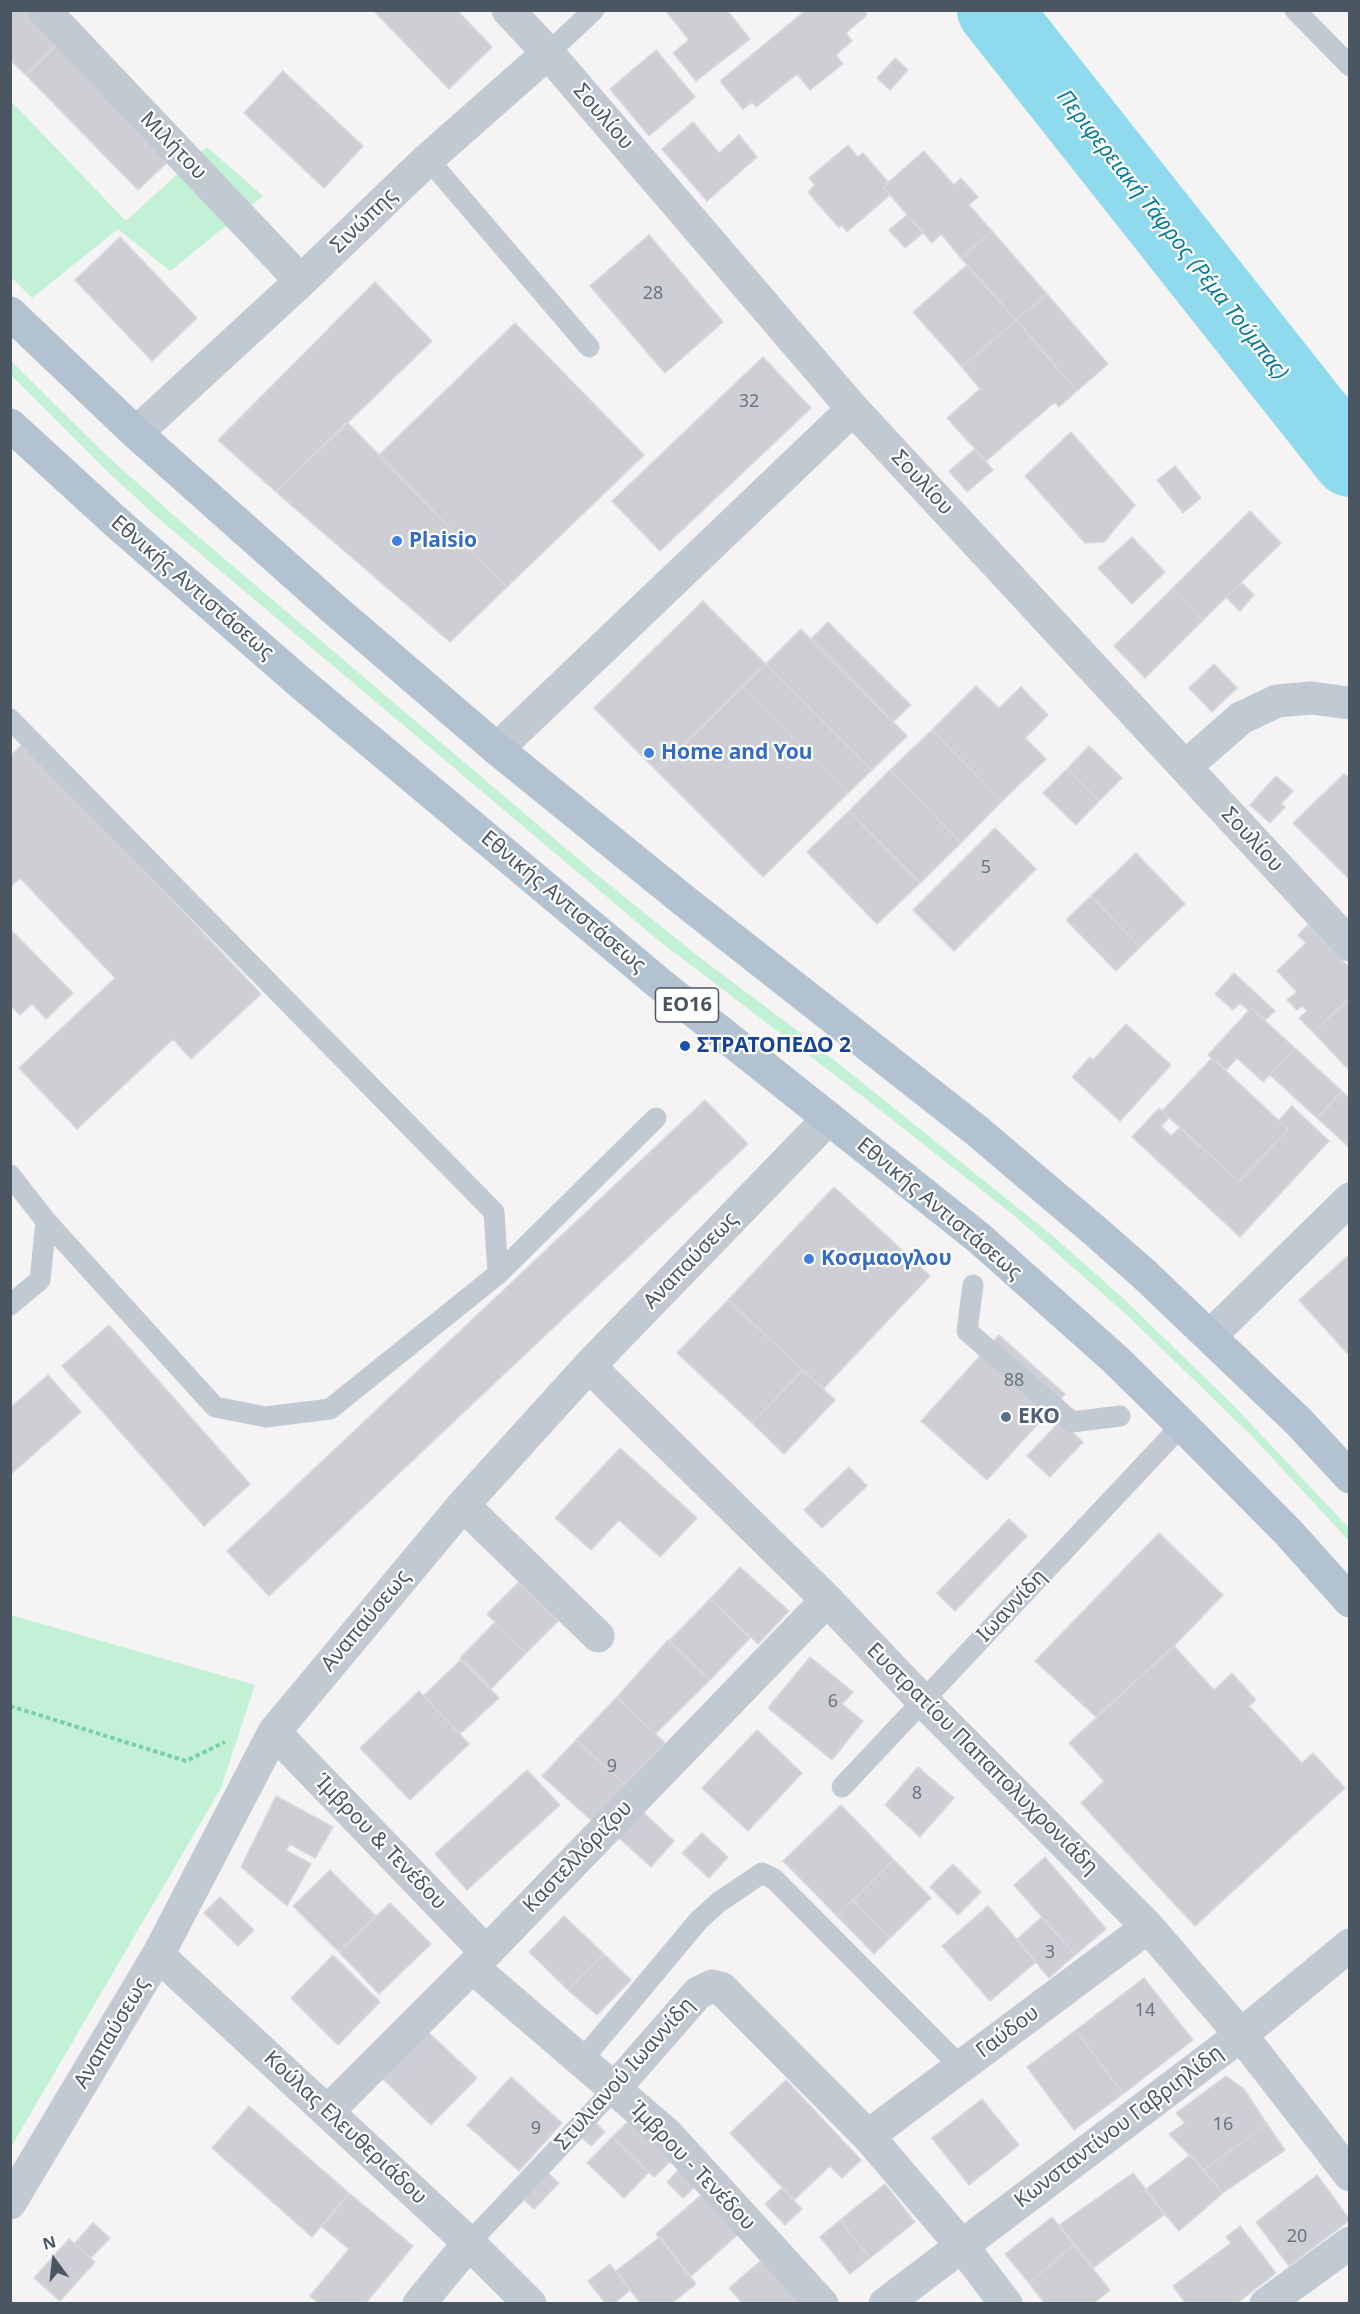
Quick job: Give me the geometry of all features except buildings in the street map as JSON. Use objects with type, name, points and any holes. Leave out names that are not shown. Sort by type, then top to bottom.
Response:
[{"type":"main road","points":[[10,313],[136,433],[335,610],[497,749],[678,896],[985,1138],[1144,1274],[1299,1422],[1350,1477]]},
{"type":"main road","name":"Εθνικής Αντιστάσεως","points":[[10,424],[116,522],[294,676],[660,984],[979,1238],[1116,1360],[1288,1532],[1350,1601]]},
{"type":"street","name":"Μιλήτου","points":[[44,10],[302,281]]},
{"type":"street","name":"Σουλίου","points":[[508,10],[548,53],[853,409],[1350,945]]},
{"type":"street","name":"Σινώπης","points":[[136,433],[302,281],[429,159],[548,53]]},
{"type":"street","points":[[497,749],[853,409]]},
{"type":"street","points":[[1185,767],[1241,718],[1277,701],[1311,698],[1350,703]]},
{"type":"street","name":"Αναπαύσεως","points":[[10,2204],[158,1955],[274,1732],[464,1505],[589,1366],[829,1118]]},
{"type":"street","points":[[1210,1336],[1350,1199]]},
{"type":"street","name":"Ευστρατίου Παπαπολυχρονιάδη","points":[[589,1366],[826,1600],[1148,1927],[1241,2035],[1350,2175]]},
{"type":"street","points":[[464,1505],[598,1636]]},
{"type":"street","name":"Καστελλόριζου","points":[[328,2111],[479,1959],[826,1600]]},
{"type":"street","name":"Ίμβρου & Τενέδου","points":[[274,1732],[479,1959]]},
{"type":"street","name":"Γαύδου","points":[[868,2136],[1148,1927]]},
{"type":"street","name":"Κωνσταντίνου Γαβριηλίδη","points":[[885,2304],[1241,2035],[1350,1945]]},
{"type":"street","name":"Κούλας Ελευθεριάδου","points":[[158,1955],[469,2243],[530,2304]]},
{"type":"street","name":"Ίμβρου - Τενέδου","points":[[479,1959],[582,2060],[667,2134],[822,2304]]},
{"type":"street","name":"Στυλιανού Ιωαννίδη","points":[[615,2088],[698,1992],[712,1986],[727,1992],[868,2136],[962,2246],[1006,2304]]},
{"type":"street","name":"Στυλιανού Ιωαννίδη","points":[[419,2304],[469,2243]]},
{"type":"street","points":[[1266,2304],[1350,2243]]},
{"type":"lane","name":"Σινώπης","points":[[548,53],[594,10]]},
{"type":"lane","points":[[1295,10],[1350,66]]},
{"type":"lane","points":[[429,159],[589,347]]},
{"type":"lane","points":[[10,719],[494,1212],[498,1274]]},
{"type":"lane","points":[[10,1175],[46,1221],[215,1407],[266,1417],[330,1409],[498,1274],[656,1118]]},
{"type":"lane","points":[[10,1305],[40,1280],[46,1221]]},
{"type":"lane","points":[[973,1285],[967,1332],[1072,1422],[1120,1416]]},
{"type":"lane","name":"Ιωαννίδη","points":[[842,1787],[1182,1425]]},
{"type":"lane","points":[[582,2060],[699,1920],[719,1902],[762,1873],[774,1879],[961,2067]]},
{"type":"lane","name":"Στυλιανού Ιωαννίδη","points":[[469,2243],[615,2088]]},
{"type":"path","points":[[10,1706],[186,1761],[229,1740]]},
{"type":"green space","points":[[10,100],[126,221],[207,147],[263,196],[170,271],[118,229],[32,298],[11,277]]},
{"type":"green space","points":[[10,360],[106,455],[188,528],[590,869],[698,956],[803,1035],[1054,1237],[1124,1299],[1235,1407],[1349,1528],[1349,1541],[1252,1436],[1128,1316],[1017,1218],[658,940],[159,519],[107,471],[11,375]]},
{"type":"green space","points":[[11,1615],[255,1685],[221,1788],[11,2147]]},
{"type":"waterway","name":"Περιφερειακή Τάφρος (Ρέμα Τούμπας)","points":[[994,10],[1350,460]]},
{"type":"place","name":"Plaisio","points":[[397,541]]},
{"type":"place","name":"Home and You","points":[[649,753]]},
{"type":"place","name":"ΣΤΡΑΤΟΠΕΔΟ 2","points":[[685,1046]]},
{"type":"place","name":"Κοσμαογλου","points":[[809,1259]]},
{"type":"place","name":"ΕΚΟ","points":[[1006,1417]]}]
